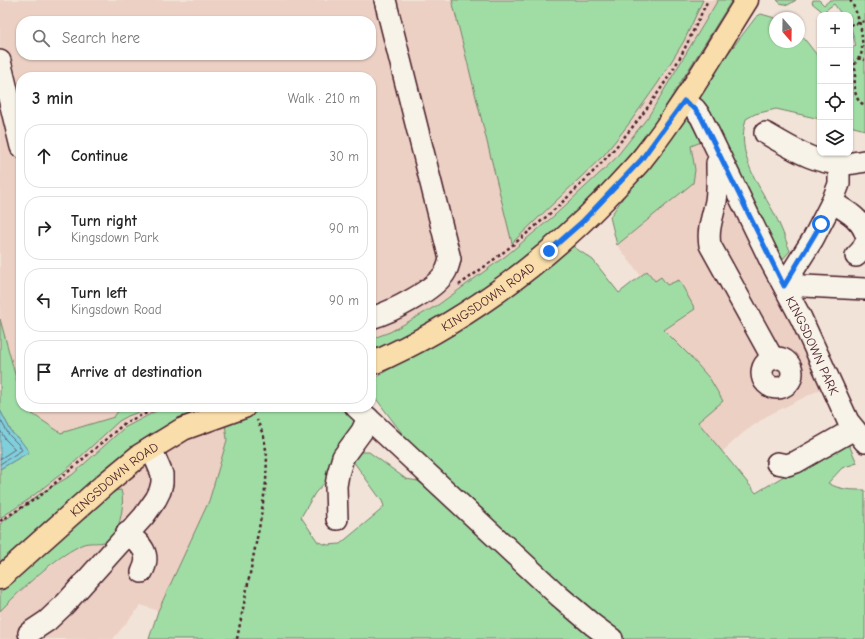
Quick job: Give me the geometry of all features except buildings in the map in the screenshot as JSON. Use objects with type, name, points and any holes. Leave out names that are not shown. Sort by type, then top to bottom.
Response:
[{"type":"main road","name":"KINGSDOWN ROAD","points":[[376,362],[439,330],[511,281],[549,251],[582,222],[641,160],[684,101],[747,0]]},
{"type":"main road","name":"KINGSDOWN ROAD","points":[[0,578],[104,484],[151,448],[183,429],[250,412]]},
{"type":"street","points":[[376,316],[399,308],[437,281],[446,272],[450,259],[385,0]]},
{"type":"street","points":[[0,61],[16,127]]},
{"type":"street","name":"KINGSDOWN PARK","points":[[684,101],[695,109],[701,117],[810,336],[848,421],[860,436]]},
{"type":"street","points":[[765,133],[805,155],[826,162],[839,163],[865,161]]},
{"type":"street","points":[[720,157],[718,162],[717,191],[710,227],[710,245],[772,359]]},
{"type":"street","points":[[839,163],[839,184],[832,202],[813,238],[784,286],[865,289]]},
{"type":"street","points":[[832,202],[854,216],[862,224],[865,232]]},
{"type":"street","points":[[337,519],[336,486],[338,474],[341,463],[347,451],[362,431],[362,412]]},
{"type":"street","points":[[362,412],[559,596],[612,639]]},
{"type":"street","points":[[777,464],[787,465],[796,462],[860,436]]},
{"type":"street","points":[[30,633],[47,621],[65,604],[127,533],[144,516],[160,491],[162,483],[162,474],[151,448]]},
{"type":"street","points":[[127,533],[140,543],[146,556],[142,572]]},
{"type":"path","points":[[454,288],[500,255],[543,218],[573,191],[619,142],[639,118],[674,68],[690,40],[708,0]]},
{"type":"path","points":[[850,0],[861,22],[863,34],[864,46],[861,55],[855,62],[855,84],[857,98],[860,104],[865,105]]},
{"type":"path","points":[[853,24],[865,21]]},
{"type":"path","points":[[858,58],[865,60]]},
{"type":"path","points":[[0,521],[40,496],[126,422],[149,412]]},
{"type":"path","points":[[238,639],[260,523],[266,482],[267,456],[264,437],[250,412]]},
{"type":"shaded area","points":[[0,0],[718,0],[648,117],[614,160],[555,215],[507,255],[438,305],[390,332],[376,337],[376,72],[16,72],[16,412],[173,412],[0,546]]},
{"type":"shaded area","points":[[701,142],[735,213],[789,316],[823,388],[767,416],[743,433],[722,452],[698,421],[723,400],[710,379],[664,330],[695,309],[667,285],[655,281],[647,271],[641,276],[617,245],[650,218],[695,170],[691,146]]},
{"type":"shaded area","points":[[225,423],[227,440],[209,501],[158,611],[141,605],[113,639],[0,639],[0,611],[27,584],[69,552],[85,543],[98,544],[120,522],[123,496],[110,491],[140,467],[180,442]]},
{"type":"green space","points":[[452,0],[703,0],[684,41],[658,83],[628,125],[604,155],[512,243]]},
{"type":"green space","points":[[718,0],[732,0],[652,128],[621,165],[562,228],[571,245],[593,260],[619,293],[647,271],[655,281],[661,277],[667,285],[679,280],[695,309],[664,330],[710,379],[723,401],[698,422],[756,493],[846,438],[857,463],[842,468],[828,483],[850,490],[865,490],[865,639],[149,639],[158,611],[209,501],[227,440],[225,423],[256,412],[345,412],[356,421],[357,448],[315,493],[301,517],[318,542],[328,545],[340,544],[384,506],[353,461],[360,452],[369,452],[406,479],[418,481],[432,492],[444,480],[403,438],[404,436],[376,399],[376,379],[386,371],[453,332],[422,332],[376,353],[376,337],[390,332],[438,305],[507,255],[555,215],[614,160],[648,117]]},
{"type":"green space","points":[[777,0],[796,0],[788,5],[780,3]]},
{"type":"green space","points":[[813,0],[819,0],[824,5],[830,0],[865,0],[865,130],[853,127],[853,47],[856,46],[853,35],[853,12],[840,12],[834,4],[823,12],[812,3]]},
{"type":"green space","points":[[761,14],[769,16],[769,48],[805,48],[805,40],[817,55],[817,118],[776,109],[755,114],[746,119],[744,144],[746,156],[755,179],[776,216],[790,251],[782,260],[777,260],[699,107],[697,94],[756,17]]},
{"type":"green space","points":[[686,118],[691,123],[701,142],[691,146],[695,170],[693,183],[617,245],[610,217],[661,141],[682,119]]},
{"type":"green space","points":[[0,319],[16,378],[16,412],[30,412],[61,433],[114,417],[118,412],[139,412],[119,421],[65,471],[25,502],[0,518],[0,469],[29,452],[12,433],[0,410]]},
{"type":"green space","points":[[154,412],[210,412],[152,433],[29,537],[4,565],[110,491],[121,490],[123,501],[120,520],[112,537],[105,542],[81,545],[70,551],[28,584],[0,611],[0,524],[41,493],[72,475],[124,428]]},
{"type":"water","points":[[0,410],[12,433],[21,441],[29,452],[0,469]]},
{"type":"route","points":[[549,251],[582,222],[641,160],[684,101],[695,109],[701,117],[784,286],[821,224]]}]
